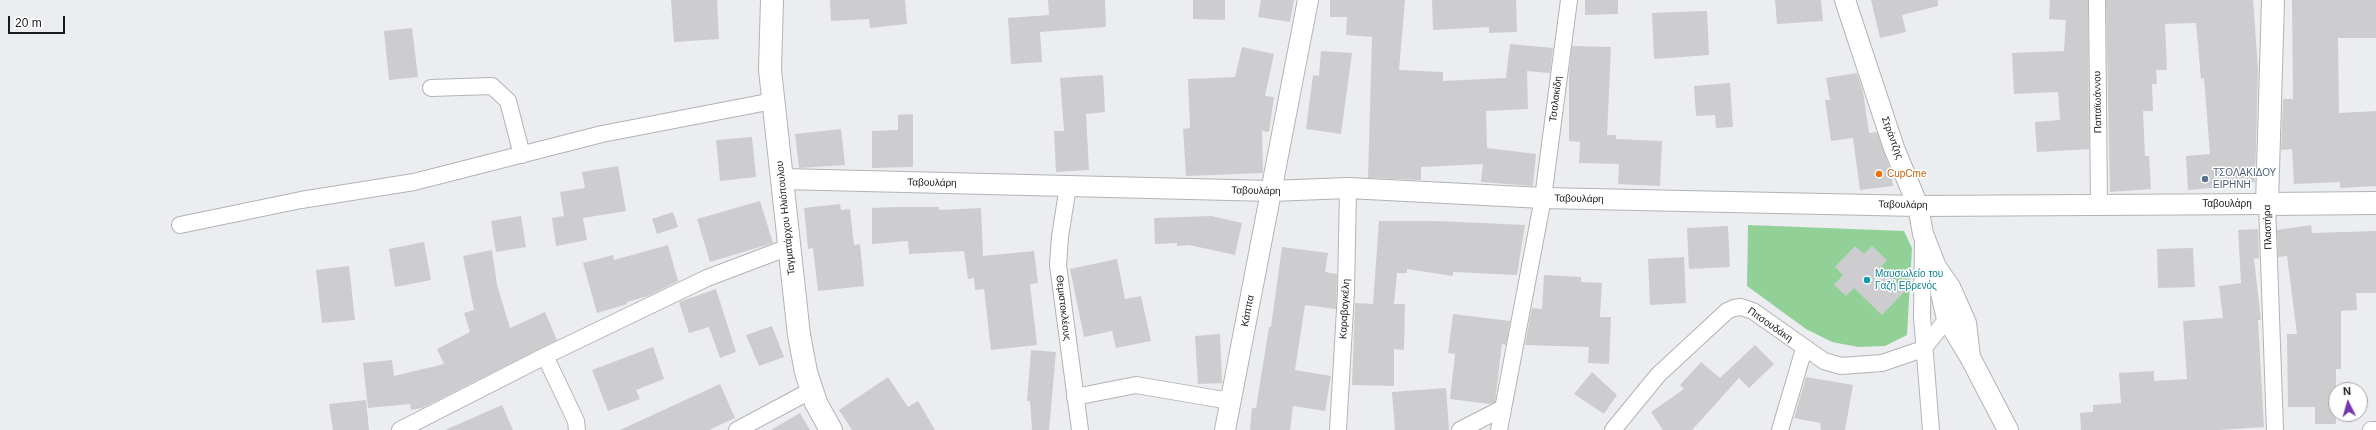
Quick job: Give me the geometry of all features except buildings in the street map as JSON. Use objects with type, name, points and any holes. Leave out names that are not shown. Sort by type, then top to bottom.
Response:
[{"type":"main road","name":"Ταγματάρχου Ηλιόπουλου","points":[[772,0],[770,70],[799,335],[812,390],[830,430]]},
{"type":"main road","name":"Πλαστήρα","points":[[2268,204],[2273,0]]},
{"type":"main road","name":"Ταβουλάρη","points":[[2268,204],[2376,203]]},
{"type":"street","name":"Κάππα","points":[[1225,430],[1308,0]]},
{"type":"street","name":"Τσαλακίδη","points":[[1498,430],[1543,198],[1569,0]]},
{"type":"street","name":"Στράντζης","points":[[1845,0],[1894,148],[1918,206],[1923,234],[1940,275],[1950,287],[1966,323],[1970,357]]},
{"type":"street","name":"Παπαϊωάννου","points":[[2097,0],[2099,204]]},
{"type":"street","points":[[431,88],[492,86],[508,101],[522,155]]},
{"type":"street","points":[[180,225],[301,200],[414,182],[602,134],[773,101]]},
{"type":"street","name":"Ταβουλάρη","points":[[783,179],[1271,192],[1348,188],[1543,198],[1918,206],[2268,204]]},
{"type":"street","name":"Θεμιστοκλέους","points":[[1068,186],[1060,238],[1058,265],[1080,430]]},
{"type":"street","name":"Καραβαγκέλη","points":[[1338,430],[1346,292],[1348,188]]},
{"type":"street","name":"Πλαστήρα","points":[[2268,204],[2276,430]]},
{"type":"street","points":[[1923,234],[1923,349],[1931,430]]},
{"type":"street","points":[[400,430],[544,356],[707,278],[789,247]]},
{"type":"street","points":[[1922,317],[1936,296],[1940,275]]},
{"type":"street","name":"Στράντζης","points":[[1940,275],[1942,300],[1947,319],[1970,357],[2008,430]]},
{"type":"street","name":"Πιτσουδάκη","points":[[1613,430],[1658,375],[1727,311],[1741,307],[1753,311],[1804,349],[1824,361],[1841,366],[1882,363],[1923,349]]},
{"type":"street","points":[[1923,349],[1947,319]]},
{"type":"street","points":[[1780,430],[1804,349]]},
{"type":"street","points":[[544,356],[576,421],[577,430]]},
{"type":"street","points":[[1075,398],[1136,385],[1230,401]]},
{"type":"street","points":[[736,430],[812,390]]},
{"type":"street","points":[[1460,430],[1503,408]]},
{"type":"street","points":[[2371,430],[2376,430]]},
{"type":"green space","points":[[1748,225],[1904,231],[1912,248],[1907,335],[1885,346],[1858,347],[1832,342],[1806,329],[1747,286]]},
{"type":"place","name":"CupCme","points":[[1879,174]]},
{"type":"place","name":"ΤΣΟΛΑΚΙΔΟΥ ΕΙΡΗΝΗ","points":[[2205,179]]},
{"type":"place","name":"Μαυσωλείο του Γαζή Εβρενός","points":[[1867,280]]}]
